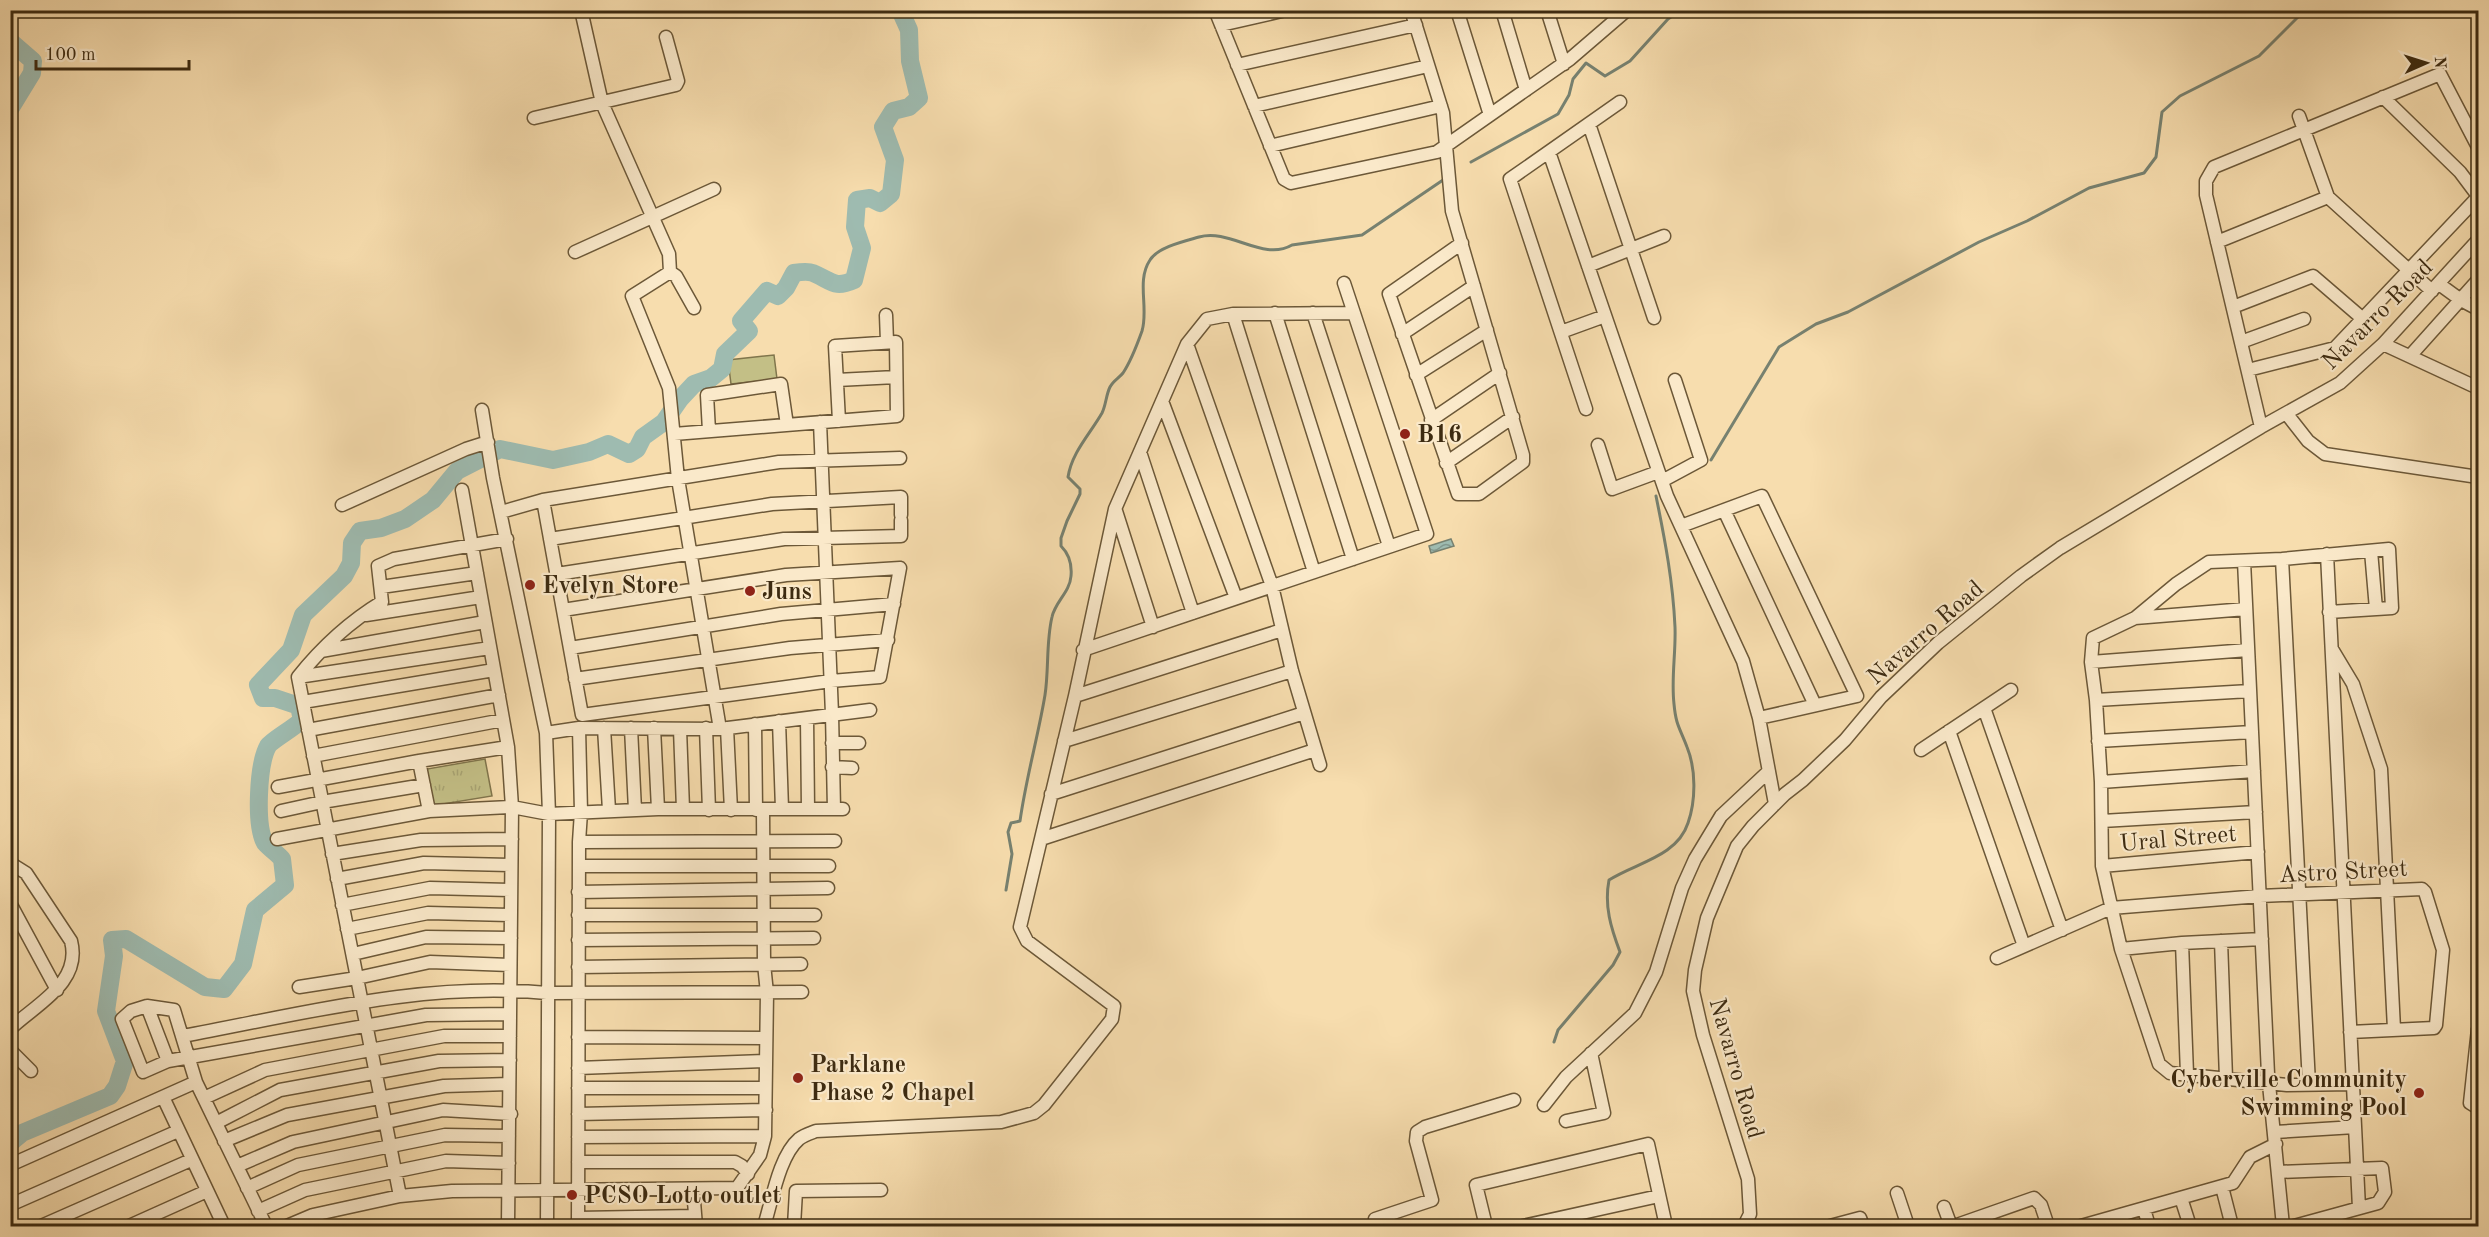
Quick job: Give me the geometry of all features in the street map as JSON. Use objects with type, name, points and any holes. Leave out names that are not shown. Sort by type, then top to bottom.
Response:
[{"type":"street","points":[[581,10],[602,103],[669,254],[670,272]]},
{"type":"street","points":[[1215,10],[1284,179],[1291,183],[1437,152],[1564,64],[1627,10]]},
{"type":"street","points":[[1221,26],[1286,10]]},
{"type":"street","points":[[1411,10],[1441,106],[1447,135],[1445,146],[1452,211],[1462,243],[1500,373],[1523,455],[1523,462],[1479,494],[1458,494],[1389,294],[1462,243]]},
{"type":"street","points":[[1457,10],[1490,115]]},
{"type":"street","points":[[1502,10],[1526,90]]},
{"type":"street","points":[[1547,10],[1564,64]]},
{"type":"street","points":[[1237,65],[1416,25]]},
{"type":"street","points":[[534,118],[676,85],[678,81],[666,37]]},
{"type":"street","points":[[1254,106],[1428,66]]},
{"type":"street","points":[[2261,427],[2206,195],[2206,181],[2214,167],[2439,74],[2478,147]]},
{"type":"street","points":[[2248,370],[2335,348],[2478,197],[2460,172],[2383,97]]},
{"type":"street","points":[[1586,409],[1510,179],[1620,102]]},
{"type":"street","points":[[1270,146],[1441,106]]},
{"type":"street","points":[[2299,116],[2328,197],[2410,271],[2478,309]]},
{"type":"street","points":[[1589,124],[1654,318]]},
{"type":"street","points":[[1549,152],[1660,477],[1733,636],[1752,686],[1775,804]]},
{"type":"street","points":[[576,252],[714,189]]},
{"type":"street","points":[[2217,242],[2328,197]]},
{"type":"street","points":[[1588,266],[1664,236]]},
{"type":"street","name":"Navarro Road","points":[[1743,1227],[1750,1214],[1748,1179],[1703,1035],[1693,991],[1695,970],[1707,918],[1737,846],[1775,804],[1845,740],[1881,697],[1938,644],[2021,576],[2060,548],[2261,427],[2340,383],[2383,344],[2478,240]]},
{"type":"street","points":[[670,272],[676,276],[694,308]]},
{"type":"street","points":[[670,272],[632,296],[669,388],[678,479],[715,697],[724,728],[731,810]]},
{"type":"street","points":[[2233,307],[2313,276],[2363,319]]},
{"type":"street","points":[[2410,356],[2478,280]]},
{"type":"street","points":[[1083,650],[1427,534],[1344,283]]},
{"type":"street","points":[[1402,334],[1474,286]]},
{"type":"street","points":[[1275,313],[1353,559]]},
{"type":"street","points":[[1313,313],[1389,546]]},
{"type":"street","points":[[764,1227],[790,1148],[801,1137],[816,1131],[1001,1122],[1034,1113],[1044,1105],[1112,1019],[1114,1006],[1027,941],[1020,927],[1075,696],[1115,509],[1187,344],[1208,319],[1233,314],[1354,313]]},
{"type":"street","points":[[1233,314],[1314,572]]},
{"type":"street","points":[[886,315],[887,342]]},
{"type":"street","points":[[1561,332],[1605,316]]},
{"type":"street","points":[[2241,342],[2304,319]]},
{"type":"street","points":[[1416,375],[1487,330]]},
{"type":"street","points":[[674,434],[839,421],[897,416],[896,342],[835,346],[839,421]]},
{"type":"street","points":[[1187,344],[1272,586],[1292,671],[1320,765]]},
{"type":"street","points":[[2383,344],[2478,388]]},
{"type":"street","points":[[1431,420],[1500,373]]},
{"type":"street","points":[[837,380],[896,377]]},
{"type":"street","points":[[1598,445],[1612,489],[1660,477],[1701,460],[1675,380]]},
{"type":"street","points":[[709,431],[707,395],[781,384],[787,425]]},
{"type":"street","points":[[1162,401],[1236,598]]},
{"type":"street","points":[[483,410],[501,512],[546,733],[549,814],[547,1227]]},
{"type":"street","points":[[2286,413],[2308,441],[2325,454],[2478,477]]},
{"type":"street","points":[[1446,463],[1512,417]]},
{"type":"street","points":[[277,839],[429,811],[512,807],[549,814],[658,809],[838,809],[832,767],[831,681],[820,422]]},
{"type":"street","points":[[342,505],[465,449],[488,442]]},
{"type":"street","points":[[1140,452],[1193,613]]},
{"type":"street","points":[[501,512],[543,500],[779,462],[900,458]]},
{"type":"street","points":[[462,490],[508,747],[512,807],[509,1084],[511,1114],[508,1227]]},
{"type":"street","points":[[1681,526],[1762,496],[1857,696],[1759,717]]},
{"type":"street","points":[[550,539],[772,504],[901,497],[901,536],[784,539],[557,574]]},
{"type":"street","points":[[543,500],[582,715],[831,681],[880,677],[900,568],[786,575],[563,610]]},
{"type":"street","points":[[1115,509],[1153,627]]},
{"type":"street","points":[[1724,510],[1815,705]]},
{"type":"street","points":[[341,641],[359,616],[382,602],[378,566],[394,559],[507,539]]},
{"type":"street","points":[[2329,612],[2392,608],[2389,549],[2282,559],[2209,562],[2176,584],[2135,618],[2092,638],[2091,662],[2096,700],[2101,782],[2102,866],[2121,949],[2159,1064],[2170,1073],[2287,1085],[2353,1084]]},
{"type":"street","points":[[2372,550],[2376,609]]},
{"type":"street","points":[[2327,554],[2359,1208]]},
{"type":"street","points":[[2282,559],[2309,1084]]},
{"type":"street","points":[[2244,561],[2269,1082],[2283,1227]]},
{"type":"street","points":[[381,587],[477,573]]},
{"type":"street","points":[[359,616],[481,597]]},
{"type":"street","points":[[570,648],[781,614],[894,604]]},
{"type":"street","points":[[2135,618],[2246,609]]},
{"type":"street","points":[[298,677],[320,651],[341,641],[485,622]]},
{"type":"street","points":[[1075,696],[1282,630]]},
{"type":"street","points":[[576,680],[790,648],[888,640]]},
{"type":"street","points":[[298,677],[490,648]]},
{"type":"street","points":[[2331,648],[2353,684],[2381,769],[2394,1029]]},
{"type":"street","points":[[2091,662],[2248,650]]},
{"type":"street","points":[[303,702],[494,670]]},
{"type":"street","points":[[1064,741],[1292,671]]},
{"type":"street","points":[[298,677],[400,1197]]},
{"type":"street","points":[[1921,750],[2011,690]]},
{"type":"street","points":[[2096,700],[2250,691]]},
{"type":"street","points":[[308,730],[499,695]]},
{"type":"street","points":[[1984,708],[2062,930]]},
{"type":"street","points":[[546,733],[579,728],[724,728],[870,710]]},
{"type":"street","points":[[1051,794],[1304,713]]},
{"type":"street","points":[[807,718],[808,809]]},
{"type":"street","points":[[313,756],[503,720]]},
{"type":"street","points":[[779,721],[782,810]]},
{"type":"street","points":[[287,1227],[313,1215],[400,1197],[452,1191],[548,1192],[737,1188],[760,1155],[765,1136],[765,866],[755,724]]},
{"type":"street","points":[[579,728],[581,812],[578,915],[578,1222],[695,1221],[693,1189]]},
{"type":"street","points":[[604,728],[609,810]]},
{"type":"street","points":[[631,728],[635,810]]},
{"type":"street","points":[[654,728],[658,809]]},
{"type":"street","points":[[680,729],[683,809]]},
{"type":"street","points":[[706,729],[709,810]]},
{"type":"street","points":[[1949,731],[2024,946]]},
{"type":"street","points":[[2098,741],[2252,732]]},
{"type":"street","points":[[832,743],[859,743]]},
{"type":"street","points":[[278,786],[508,747]]},
{"type":"street","points":[[1041,838],[1315,750]]},
{"type":"street","points":[[419,761],[429,811]]},
{"type":"street","points":[[832,767],[852,768]]},
{"type":"street","points":[[1544,1105],[1566,1077],[1635,1013],[1647,994],[1665,946],[1682,888],[1707,837],[1721,816],[1769,771]]},
{"type":"street","points":[[2101,782],[2254,771]]},
{"type":"street","points":[[281,811],[424,784]]},
{"type":"street","points":[[2102,821],[2256,812]]},
{"type":"street","points":[[332,854],[421,840],[512,839]]},
{"type":"street","points":[[579,842],[835,841]]},
{"type":"street","name":"Ural Street","points":[[2102,866],[2258,852]]},
{"type":"street","points":[[10,863],[26,873],[70,941],[74,952],[72,967],[66,980],[10,1029]]},
{"type":"street","points":[[337,879],[424,863],[512,865]]},
{"type":"street","points":[[579,866],[829,866]]},
{"type":"street","points":[[342,905],[430,888],[511,890]]},
{"type":"street","points":[[579,892],[765,891],[828,888]]},
{"type":"street","name":"Astro Street","points":[[1997,958],[2111,908],[2260,896],[2422,889],[2425,892],[2443,950],[2436,1025],[2434,1028],[2350,1032]]},
{"type":"street","points":[[10,903],[57,990]]},
{"type":"street","points":[[347,929],[428,913],[511,915]]},
{"type":"street","points":[[578,915],[815,915]]},
{"type":"street","points":[[353,954],[426,937],[511,938]]},
{"type":"street","points":[[578,940],[814,938]]},
{"type":"street","points":[[2121,949],[2262,939]]},
{"type":"street","points":[[2221,941],[2226,1078]]},
{"type":"street","points":[[2182,943],[2187,1074]]},
{"type":"street","points":[[299,987],[357,978],[430,962],[510,965]]},
{"type":"street","points":[[579,967],[801,964]]},
{"type":"street","points":[[183,1036],[433,992],[510,989],[547,993],[802,992]]},
{"type":"street","points":[[266,1227],[196,1082],[190,1059],[183,1036],[174,1010],[147,1006],[131,1011],[122,1019],[143,1072],[168,1061],[190,1059],[435,1014],[510,1014]]},
{"type":"street","points":[[147,1006],[168,1061]]},
{"type":"street","points":[[2478,1029],[2477,1063],[2470,1102],[2478,1108]]},
{"type":"street","points":[[204,1098],[265,1070],[444,1036],[510,1036]]},
{"type":"street","points":[[578,1037],[766,1038]]},
{"type":"street","points":[[10,1050],[31,1071]]},
{"type":"street","points":[[1566,1121],[1604,1113],[1591,1053]]},
{"type":"street","points":[[216,1123],[280,1090],[439,1062],[510,1060]]},
{"type":"street","points":[[578,1068],[766,1061]]},
{"type":"street","points":[[10,1165],[196,1082]]},
{"type":"street","points":[[225,1141],[286,1115],[444,1086],[509,1084]]},
{"type":"street","points":[[578,1088],[765,1088]]},
{"type":"street","points":[[163,1096],[223,1226]]},
{"type":"street","points":[[1377,1227],[1374,1219],[1432,1200],[1416,1141],[1417,1132],[1425,1127],[1514,1100]]},
{"type":"street","points":[[237,1166],[293,1142],[443,1110],[511,1114]]},
{"type":"street","points":[[578,1114],[766,1110]]},
{"type":"street","points":[[2080,1227],[2105,1223],[2236,1181],[2250,1157],[2275,1138],[2355,1127]]},
{"type":"street","points":[[10,1205],[178,1131]]},
{"type":"street","points":[[247,1188],[298,1165],[445,1136],[510,1136]]},
{"type":"street","points":[[578,1137],[765,1136]]},
{"type":"street","points":[[1486,1227],[1476,1185],[1648,1144],[1666,1227]]},
{"type":"street","points":[[41,1227],[191,1160]]},
{"type":"street","points":[[258,1211],[305,1190],[446,1161],[509,1163]]},
{"type":"street","points":[[578,1162],[735,1162],[742,1166],[748,1174]]},
{"type":"street","points":[[2278,1172],[2382,1168],[2385,1192],[2378,1203],[2294,1227]]},
{"type":"street","points":[[2222,1187],[2232,1227]]},
{"type":"street","points":[[794,1227],[796,1191],[881,1190]]},
{"type":"street","points":[[129,1227],[207,1191]]},
{"type":"street","points":[[1897,1193],[1908,1227]]},
{"type":"street","points":[[1523,1227],[1659,1196]]},
{"type":"street","points":[[1944,1207],[1953,1227],[2034,1198],[2041,1205],[2048,1227]]},
{"type":"street","points":[[2181,1198],[2190,1227]]},
{"type":"street","points":[[2144,1209],[2149,1227]]},
{"type":"street","points":[[1830,1227],[1860,1218],[1863,1227]]},
{"type":"green space","points":[[774,355],[777,379],[731,384],[728,360]]},
{"type":"green space","points":[[485,759],[492,796],[431,806],[427,769]]},
{"type":"water","points":[[1451,539],[1454,546],[1431,553],[1429,546]]},
{"type":"waterway","points":[[10,1143],[22,1133],[110,1096],[117,1086],[125,1061],[106,1011],[114,956],[112,940],[126,939],[205,987],[224,989],[243,964],[255,910],[285,885],[282,859],[265,843],[262,834],[259,809],[262,766],[270,743],[302,720],[299,706],[275,698],[263,698],[258,685],[291,650],[303,615],[344,576],[351,563],[352,543],[360,531],[381,528],[405,519],[433,500],[457,471],[500,449],[553,460],[589,452],[608,444],[629,454],[637,449],[643,437],[664,422],[694,384],[711,378],[722,369],[725,354],[749,331],[741,321],[767,291],[778,296],[786,288],[794,273],[799,272],[811,272],[837,284],[854,280],[862,248],[855,227],[857,200],[870,198],[880,203],[891,194],[895,160],[883,127],[893,111],[909,107],[919,98],[910,61],[909,30],[900,10]]},
{"type":"waterway","points":[[1471,162],[1558,114],[1569,95],[1573,79],[1586,63],[1605,76],[1630,61],[1668,19],[1681,10]]},
{"type":"waterway","points":[[1711,460],[1779,347],[1816,324],[1848,312],[1979,242],[2027,221],[2089,188],[2144,173],[2156,157],[2162,112],[2180,96],[2259,56],[2305,10]]},
{"type":"waterway","points":[[10,41],[33,61],[32,73],[10,109]]},
{"type":"waterway","points":[[1006,890],[1012,854],[1008,832],[1011,823],[1020,821],[1045,695],[1052,617],[1068,587],[1071,576],[1069,560],[1061,546],[1061,538],[1080,494],[1080,489],[1068,477],[1070,468],[1077,451],[1102,413],[1110,387],[1123,373],[1138,342],[1144,322],[1144,277],[1150,260],[1159,251],[1172,245],[1211,235],[1270,250],[1362,235],[1443,180]]},
{"type":"waterway","points":[[1554,1042],[1558,1030],[1613,965],[1620,952],[1609,917],[1607,899],[1609,880],[1654,858],[1675,844],[1683,835],[1692,805],[1694,785],[1692,765],[1677,722],[1673,694],[1674,610],[1656,496]]},
{"type":"place","name":"B16","points":[[1405,434]]},
{"type":"place","name":"Evelyn Store","points":[[530,585]]},
{"type":"place","name":"Juns","points":[[750,591]]},
{"type":"place","name":"Parklane Phase 2 Chapel","points":[[798,1078]]},
{"type":"place","name":"Cyberville Community Swimming Pool","points":[[2419,1093]]},
{"type":"place","name":"PCSO Lotto outlet","points":[[572,1195]]}]
